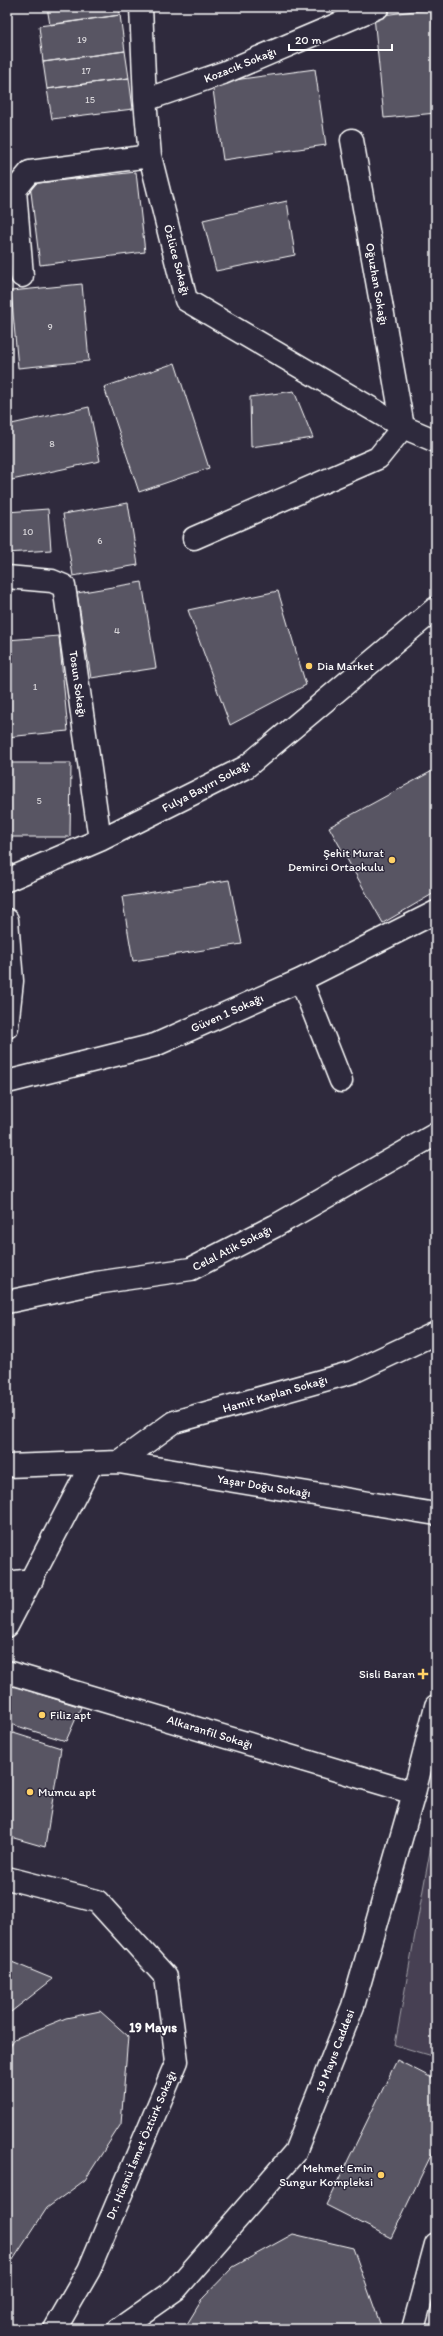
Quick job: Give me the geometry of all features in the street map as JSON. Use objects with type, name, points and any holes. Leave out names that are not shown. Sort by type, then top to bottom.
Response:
[{"type":"street","name":"Özlüce Sokağı","points":[[141,7],[145,100],[150,156],[186,300],[403,427],[436,441]]},
{"type":"street","name":"Kozacık Sokağı","points":[[145,100],[223,73],[378,7]]},
{"type":"street","name":"Oğuzhan Sokağı","points":[[352,140],[403,427]]},
{"type":"street","points":[[22,276],[15,190],[30,172],[150,156]]},
{"type":"street","points":[[194,538],[378,458],[403,427]]},
{"type":"street","name":"Tosun Sokağı","points":[[7,578],[52,581],[64,586],[100,840]]},
{"type":"street","name":"Fulya Bayırı Sokağı","points":[[7,880],[100,840],[246,767],[436,608]]},
{"type":"street","name":"Güven 1 Sokağı","points":[[7,1082],[155,1045],[301,980],[436,912]]},
{"type":"street","points":[[7,920],[12,981],[7,1027]]},
{"type":"street","points":[[301,980],[341,1081]]},
{"type":"street","name":"Celal Atik Sokağı","points":[[7,1302],[96,1283],[191,1269],[275,1226],[436,1134]]},
{"type":"street","name":"Hamit Kaplan Sokağı","points":[[119,1462],[174,1422],[353,1372],[436,1333]]},
{"type":"street","name":"Yaşar Doğu Sokağı","points":[[7,1466],[119,1462],[436,1514]]},
{"type":"street","points":[[7,1626],[92,1463]]},
{"type":"street","points":[[7,1583],[32,1580]]},
{"type":"street","name":"Alkaranfil Sokağı","points":[[7,1672],[414,1793]]},
{"type":"street","name":"19 Mayıs Caddesi","points":[[119,2329],[176,2289],[295,2152],[352,2006],[414,1793],[436,1706]]},
{"type":"street","name":"Dr. Hüsnü İsmet Öztürk Sokağı","points":[[7,1878],[97,1902],[166,1977],[177,2061],[89,2270],[55,2329]]},
{"type":"street","points":[[413,2329],[436,2244]]},
{"type":"shaded area","points":[[436,1818],[436,2057],[395,2045]]},
{"type":"building","points":[[47,7],[119,7],[120,15],[50,25]]},
{"type":"building","points":[[431,9],[436,55],[436,113],[384,118],[374,16]]},
{"type":"building","points":[[120,15],[125,51],[43,62],[39,26]]},
{"type":"building","points":[[125,51],[129,78],[47,89],[43,62]]},
{"type":"building","points":[[7,67],[10,68],[7,89]]},
{"type":"building","points":[[315,69],[326,145],[223,160],[212,83]]},
{"type":"building","points":[[129,78],[133,109],[52,119],[47,89]]},
{"type":"building","points":[[136,172],[145,252],[40,265],[30,184]]},
{"type":"building","points":[[287,201],[295,255],[216,271],[203,220]]},
{"type":"building","points":[[82,284],[89,361],[18,368],[11,291]]},
{"type":"building","points":[[175,363],[209,468],[139,492],[104,387]]},
{"type":"building","points":[[294,391],[313,438],[251,447],[250,397]]},
{"type":"building","points":[[89,407],[100,461],[7,481],[7,425]]},
{"type":"building","points":[[128,503],[138,565],[73,576],[63,514]]},
{"type":"building","points":[[48,509],[51,550],[7,553],[7,512]]},
{"type":"building","points":[[142,582],[156,668],[91,678],[77,593]]},
{"type":"building","points":[[278,591],[306,685],[230,725],[188,610]]},
{"type":"building","points":[[59,636],[68,731],[7,737],[7,640]]},
{"type":"building","points":[[7,763],[71,763],[70,837],[7,837]]},
{"type":"building","name":"Şehit Murat Demirci Ortaokulu","points":[[436,769],[436,892],[383,923],[329,827]]},
{"type":"building","points":[[229,880],[242,944],[133,961],[122,897]]},
{"type":"building","name":"Filiz apt","points":[[7,1684],[81,1707],[66,1741],[7,1723]]},
{"type":"building","name":"Mumcu apt","points":[[7,1731],[61,1748],[45,1847],[7,1836]]},
{"type":"building","points":[[7,1960],[53,1979],[7,2015]]},
{"type":"building","points":[[100,2011],[128,2036],[121,2124],[85,2180],[47,2208],[7,2269],[7,2053],[14,2039],[66,2018]]},
{"type":"building","name":"Mehmet Emin Sungur Kompleksi","points":[[397,2060],[436,2080],[436,2145],[391,2238],[326,2205]]},
{"type":"building","points":[[293,2234],[353,2248],[382,2329],[184,2329],[203,2298],[233,2267]]},
{"type":"place","name":"Dia Market","points":[[309,666]]},
{"type":"place","name":"Şehit Murat Demirci Ortaokulu","points":[[392,860]]},
{"type":"place","name":"Sisli Baran","points":[[423,1674]]},
{"type":"place","name":"Filiz apt","points":[[42,1715]]},
{"type":"place","name":"Mumcu apt","points":[[30,1792]]},
{"type":"place","name":"Mehmet Emin Sungur Kompleksi","points":[[381,2175]]},
{"type":"district","name":"19 Mayıs","points":[[153,2027]]}]
